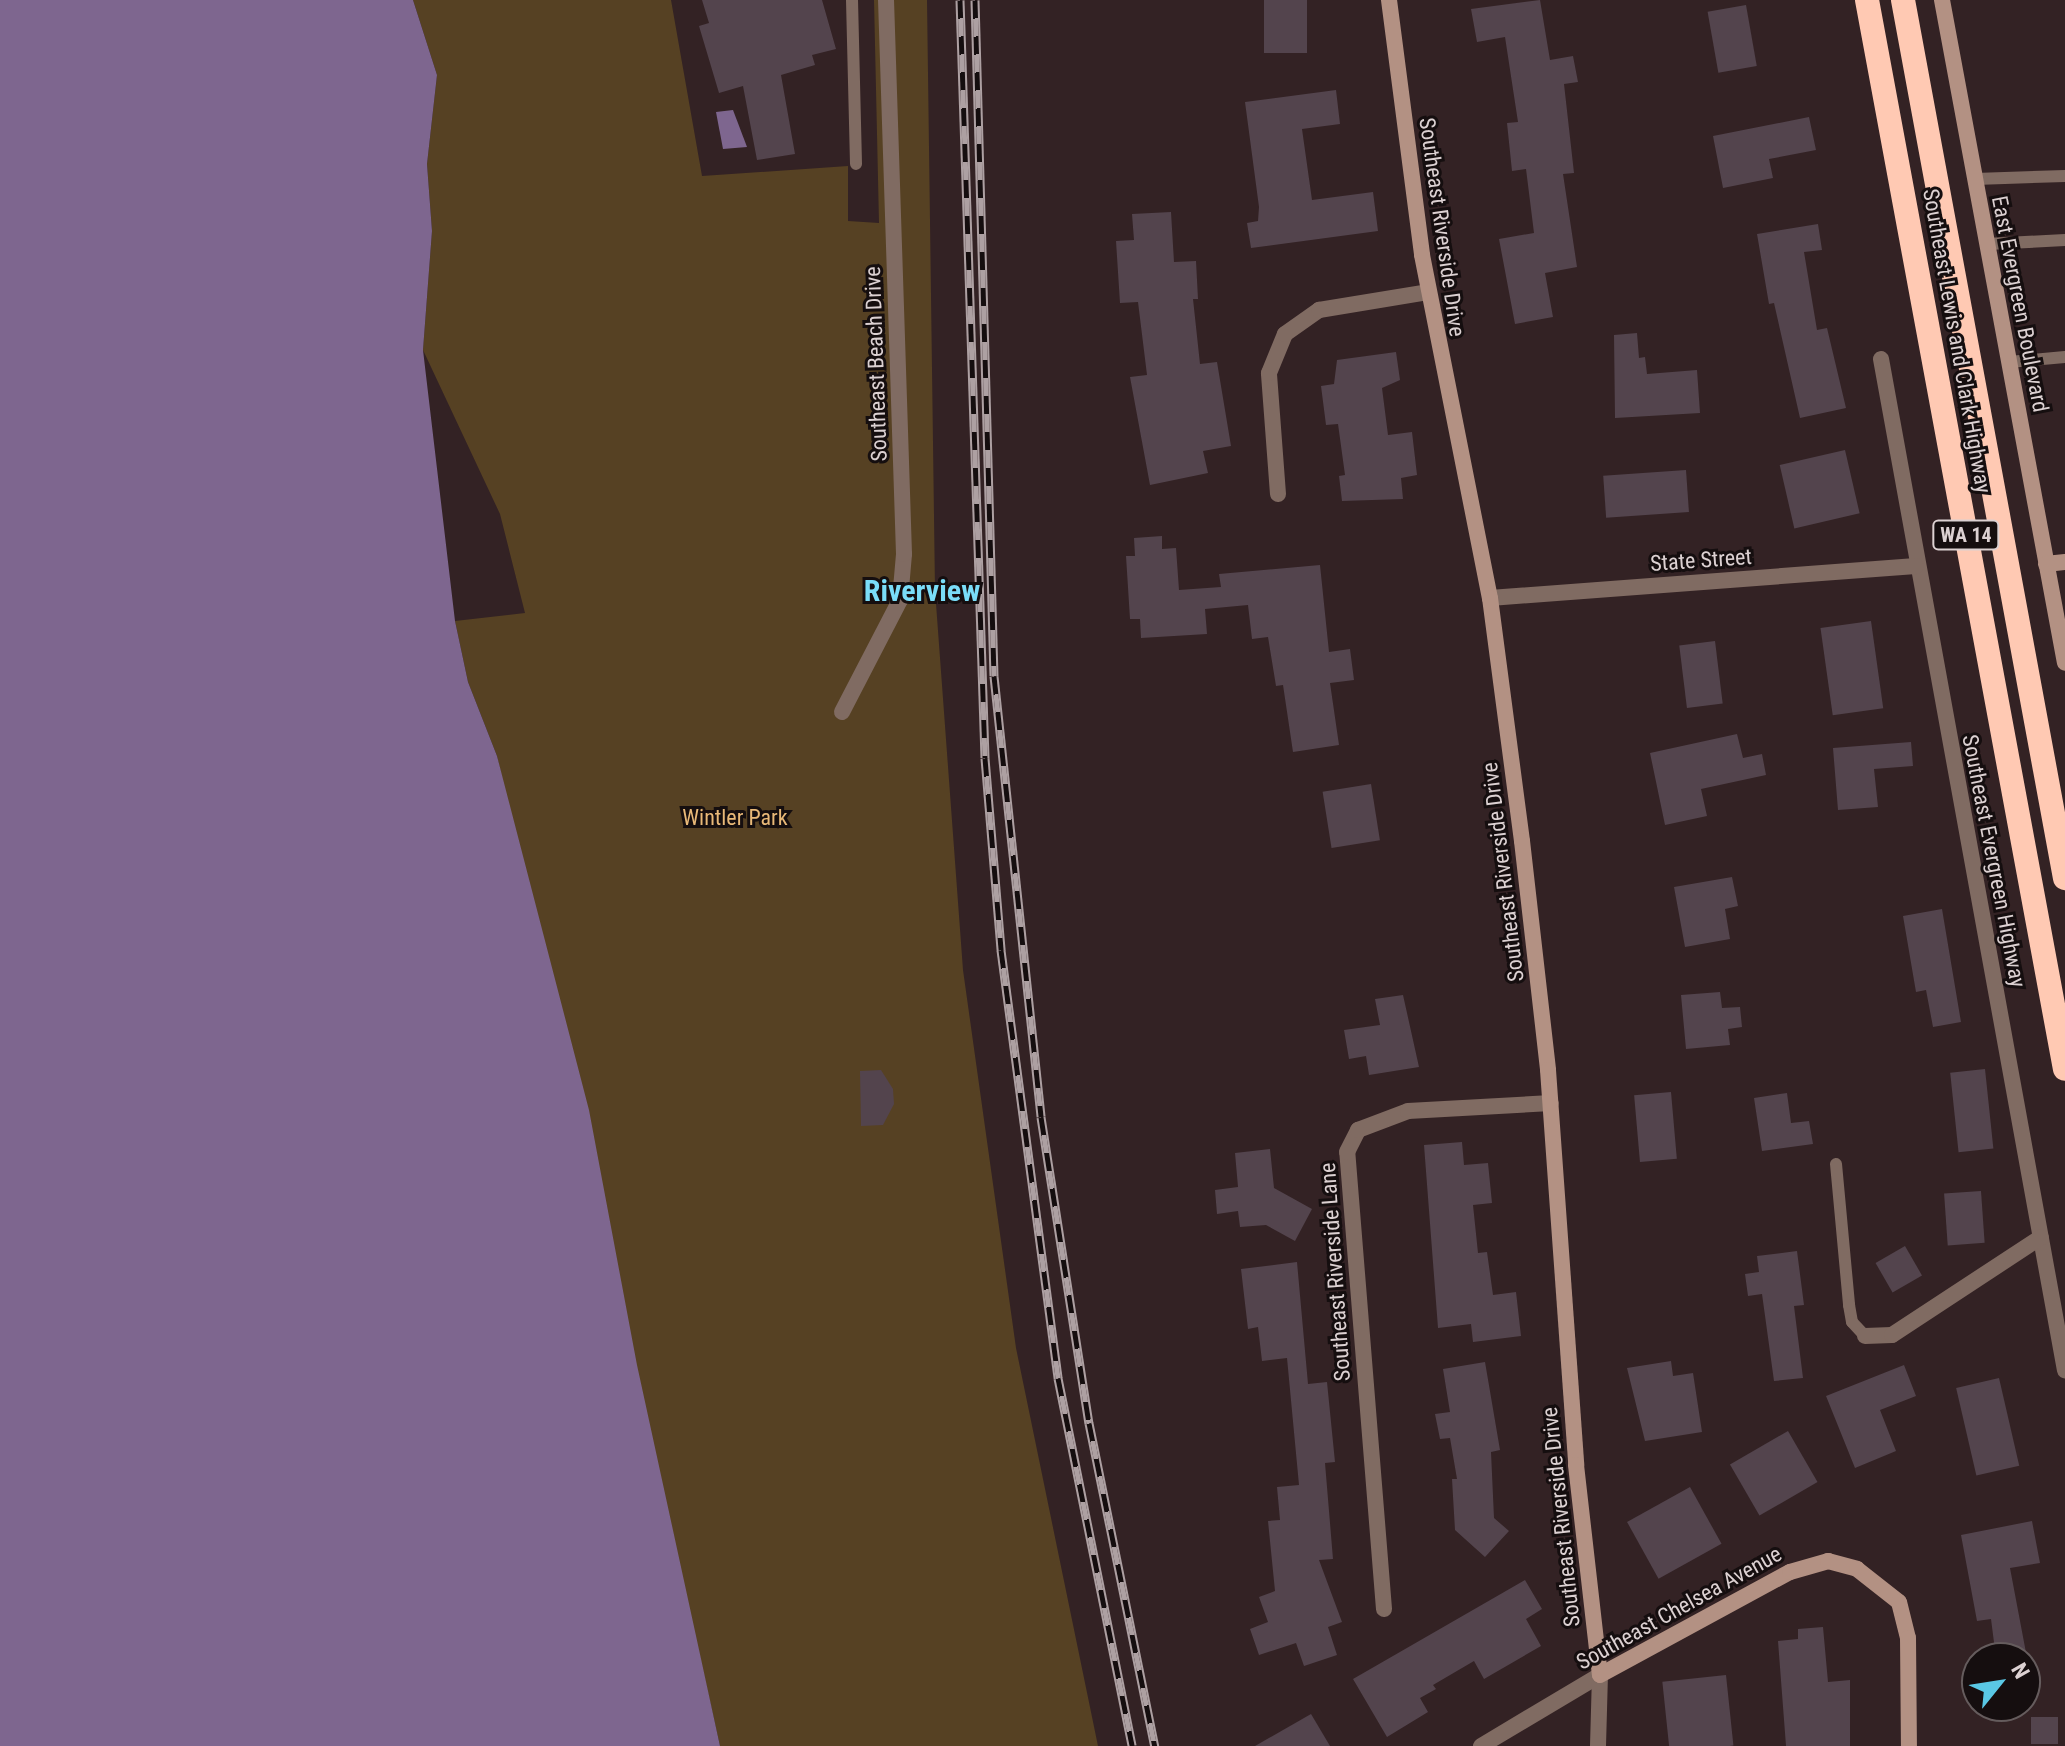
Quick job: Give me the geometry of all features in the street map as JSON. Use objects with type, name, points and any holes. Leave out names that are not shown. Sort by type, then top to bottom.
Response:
[{"type":"highway","name":"Southeast Lewis and Clark Highway","points":[[1867,0],[2065,1069]]},
{"type":"highway","name":"Southeast Lewis and Clark Highway","points":[[1903,0],[2065,878]]},
{"type":"street","name":"Southeast Beach Drive","points":[[842,712],[900,600],[904,554],[886,0]]},
{"type":"street","name":"Southeast Riverside Drive","points":[[1391,0],[1428,292],[1490,598],[1551,1103],[1576,1465],[1600,1675],[1598,1746]]},
{"type":"street","name":"East Evergreen Boulevard","points":[[1942,0],[2065,663]]},
{"type":"street","points":[[1278,494],[1268,387],[1271,359],[1285,334],[1319,310],[1428,292]]},
{"type":"street","name":"Southeast Evergreen Highway","points":[[1881,359],[1916,566],[2065,1370]]},
{"type":"street","points":[[2046,564],[2065,562]]},
{"type":"street","name":"State Street","points":[[1490,598],[1916,566]]},
{"type":"street","name":"Southeast Riverside Lane","points":[[1384,1609],[1347,1152],[1358,1130],[1408,1111],[1551,1103]]},
{"type":"street","points":[[1865,1336],[1892,1335],[2041,1237]]},
{"type":"street","name":"Southeast Chelsea Avenue","points":[[1481,1746],[1600,1675],[1790,1572],[1828,1561],[1857,1569],[1899,1602],[1908,1638],[1909,1746]]},
{"type":"lane","points":[[852,0],[856,164]]},
{"type":"lane","points":[[1975,179],[2065,176]]},
{"type":"lane","points":[[1987,244],[2065,240]]},
{"type":"lane","points":[[2009,362],[2065,357]]},
{"type":"lane","points":[[1836,1164],[1849,1305],[1852,1322],[1865,1336]]},
{"type":"green space","name":"Wintler Park","points":[[413,0],[671,0],[702,176],[848,166],[848,221],[879,223],[874,0],[927,0],[935,590],[963,970],[1016,1348],[1098,1746],[720,1746],[497,756],[468,682],[455,621],[525,613],[500,514],[423,350],[432,231],[427,164],[437,75]]},
{"type":"shaded area","points":[[0,0],[413,0],[437,75],[427,164],[432,231],[423,350],[455,621],[468,682],[497,756],[589,1110],[637,1365],[720,1746],[0,1746]]},
{"type":"shaded area","points":[[733,110],[747,147],[723,149],[716,112]]},
{"type":"building","points":[[702,0],[822,0],[836,49],[812,55],[815,65],[781,75],[795,154],[757,160],[743,86],[719,93],[699,26],[709,23]]},
{"type":"building","points":[[1264,0],[1307,0],[1307,53],[1264,53]]},
{"type":"building","points":[[1540,0],[1550,60],[1573,56],[1578,82],[1564,84],[1574,173],[1563,174],[1577,267],[1545,273],[1553,317],[1515,324],[1499,239],[1534,233],[1526,169],[1512,171],[1507,123],[1518,122],[1505,37],[1477,42],[1471,9]]},
{"type":"building","points":[[1746,5],[1757,66],[1718,73],[1708,12]]},
{"type":"building","points":[[1336,90],[1340,124],[1302,129],[1312,200],[1373,192],[1378,231],[1251,248],[1247,223],[1258,221],[1259,207],[1245,102]]},
{"type":"building","points":[[1809,117],[1816,150],[1769,159],[1773,178],[1723,188],[1713,136]]},
{"type":"building","points":[[1171,212],[1174,262],[1196,261],[1198,299],[1193,299],[1200,364],[1217,362],[1231,446],[1203,451],[1208,473],[1150,485],[1130,377],[1147,375],[1138,302],[1120,303],[1116,241],[1134,240],[1132,214]]},
{"type":"building","points":[[1818,224],[1822,250],[1804,252],[1817,330],[1827,328],[1846,408],[1800,418],[1774,303],[1769,304],[1757,234]]},
{"type":"building","points":[[1637,333],[1639,358],[1645,357],[1647,374],[1697,370],[1700,413],[1615,418],[1614,335]]},
{"type":"building","points":[[1396,352],[1400,380],[1382,388],[1388,435],[1412,432],[1417,475],[1401,478],[1403,499],[1342,501],[1339,476],[1345,475],[1338,424],[1326,425],[1321,386],[1334,384],[1337,360]]},
{"type":"building","points":[[1845,450],[1860,513],[1794,528],[1780,465]]},
{"type":"building","points":[[1686,470],[1689,512],[1606,518],[1603,476]]},
{"type":"building","points":[[1162,536],[1162,549],[1176,548],[1179,590],[1221,587],[1219,574],[1320,565],[1329,652],[1350,649],[1354,680],[1330,683],[1339,745],[1293,752],[1283,685],[1276,686],[1268,637],[1252,639],[1248,605],[1205,609],[1207,634],[1141,638],[1140,619],[1130,619],[1126,556],[1135,556],[1134,538]]},
{"type":"building","points":[[1871,621],[1883,708],[1833,715],[1820,628]]},
{"type":"building","points":[[1715,641],[1723,704],[1687,708],[1679,645]]},
{"type":"building","points":[[1737,734],[1743,758],[1762,754],[1766,775],[1701,789],[1707,816],[1665,825],[1650,753]]},
{"type":"building","points":[[1911,742],[1913,766],[1874,769],[1878,807],[1838,810],[1833,748]]},
{"type":"building","points":[[1371,784],[1380,840],[1332,848],[1323,792]]},
{"type":"building","points":[[1732,877],[1738,906],[1725,909],[1730,939],[1685,947],[1674,887]]},
{"type":"building","points":[[1942,909],[1961,1022],[1933,1027],[1926,990],[1916,992],[1903,916]]},
{"type":"building","points":[[1720,992],[1722,1008],[1740,1007],[1742,1027],[1728,1029],[1730,1045],[1686,1049],[1681,995]]},
{"type":"building","points":[[1403,995],[1419,1067],[1369,1075],[1366,1056],[1349,1059],[1344,1030],[1380,1025],[1375,999]]},
{"type":"building","points":[[1985,1069],[1993,1149],[1959,1152],[1950,1073]]},
{"type":"building","points":[[881,1070],[893,1089],[894,1104],[883,1125],[861,1126],[860,1071]]},
{"type":"building","points":[[1671,1092],[1677,1159],[1640,1162],[1634,1095]]},
{"type":"building","points":[[1787,1093],[1791,1123],[1809,1121],[1813,1144],[1762,1151],[1754,1098]]},
{"type":"building","points":[[1462,1142],[1464,1165],[1488,1163],[1492,1203],[1473,1205],[1478,1253],[1487,1252],[1493,1295],[1516,1292],[1521,1336],[1473,1342],[1471,1324],[1438,1328],[1424,1145]]},
{"type":"building","points":[[1270,1149],[1274,1188],[1312,1209],[1295,1241],[1266,1225],[1240,1227],[1238,1211],[1217,1214],[1215,1190],[1238,1187],[1235,1153]]},
{"type":"building","points":[[1981,1191],[1985,1243],[1948,1245],[1944,1194]]},
{"type":"building","points":[[1905,1246],[1922,1275],[1893,1292],[1876,1263]]},
{"type":"building","points":[[1797,1251],[1804,1305],[1794,1306],[1803,1378],[1774,1381],[1762,1294],[1748,1296],[1745,1274],[1759,1272],[1757,1256]]},
{"type":"building","points":[[1297,1262],[1308,1384],[1327,1382],[1335,1462],[1325,1463],[1333,1559],[1319,1560],[1342,1622],[1328,1627],[1337,1655],[1304,1666],[1296,1643],[1259,1655],[1250,1629],[1268,1622],[1259,1597],[1275,1591],[1268,1521],[1280,1520],[1277,1487],[1299,1485],[1287,1358],[1262,1361],[1258,1327],[1248,1329],[1241,1269]]},
{"type":"building","points":[[1671,1361],[1673,1376],[1693,1373],[1702,1432],[1645,1441],[1627,1368]]},
{"type":"building","points":[[1485,1362],[1500,1450],[1491,1452],[1494,1518],[1509,1531],[1485,1557],[1455,1530],[1452,1479],[1457,1479],[1450,1438],[1440,1439],[1435,1414],[1450,1412],[1443,1369]]},
{"type":"building","points":[[1904,1365],[1916,1396],[1880,1410],[1896,1451],[1855,1468],[1826,1396]]},
{"type":"building","points":[[1999,1378],[2019,1466],[1976,1476],[1956,1388]]},
{"type":"building","points":[[1788,1431],[1818,1482],[1759,1516],[1730,1464]]},
{"type":"building","points":[[1690,1487],[1722,1544],[1659,1579],[1627,1522]]},
{"type":"building","points":[[2032,1521],[2040,1563],[2010,1568],[2024,1642],[1994,1642],[1991,1619],[1977,1621],[1961,1535]]},
{"type":"building","points":[[1525,1580],[1542,1609],[1526,1619],[1541,1646],[1484,1679],[1474,1661],[1433,1685],[1436,1689],[1420,1698],[1428,1712],[1387,1737],[1353,1679]]},
{"type":"building","points":[[1823,1627],[1828,1682],[1850,1680],[1850,1746],[1786,1746],[1778,1641],[1798,1639],[1798,1629]]},
{"type":"building","points":[[1726,1675],[1733,1746],[1669,1746],[1662,1682]]},
{"type":"building","points":[[1311,1714],[1330,1746],[1255,1746]]},
{"type":"building","points":[[2041,1717],[2058,1717],[2058,1744],[2031,1744],[2031,1722],[2041,1722]]},
{"type":"railway","points":[[960,0],[985,758],[1001,950],[1058,1378],[1132,1746]]},
{"type":"railway","points":[[975,0],[994,676],[1041,1117],[1089,1423],[1155,1746]]},
{"type":"district","name":"Riverview","points":[[922,591]]}]
